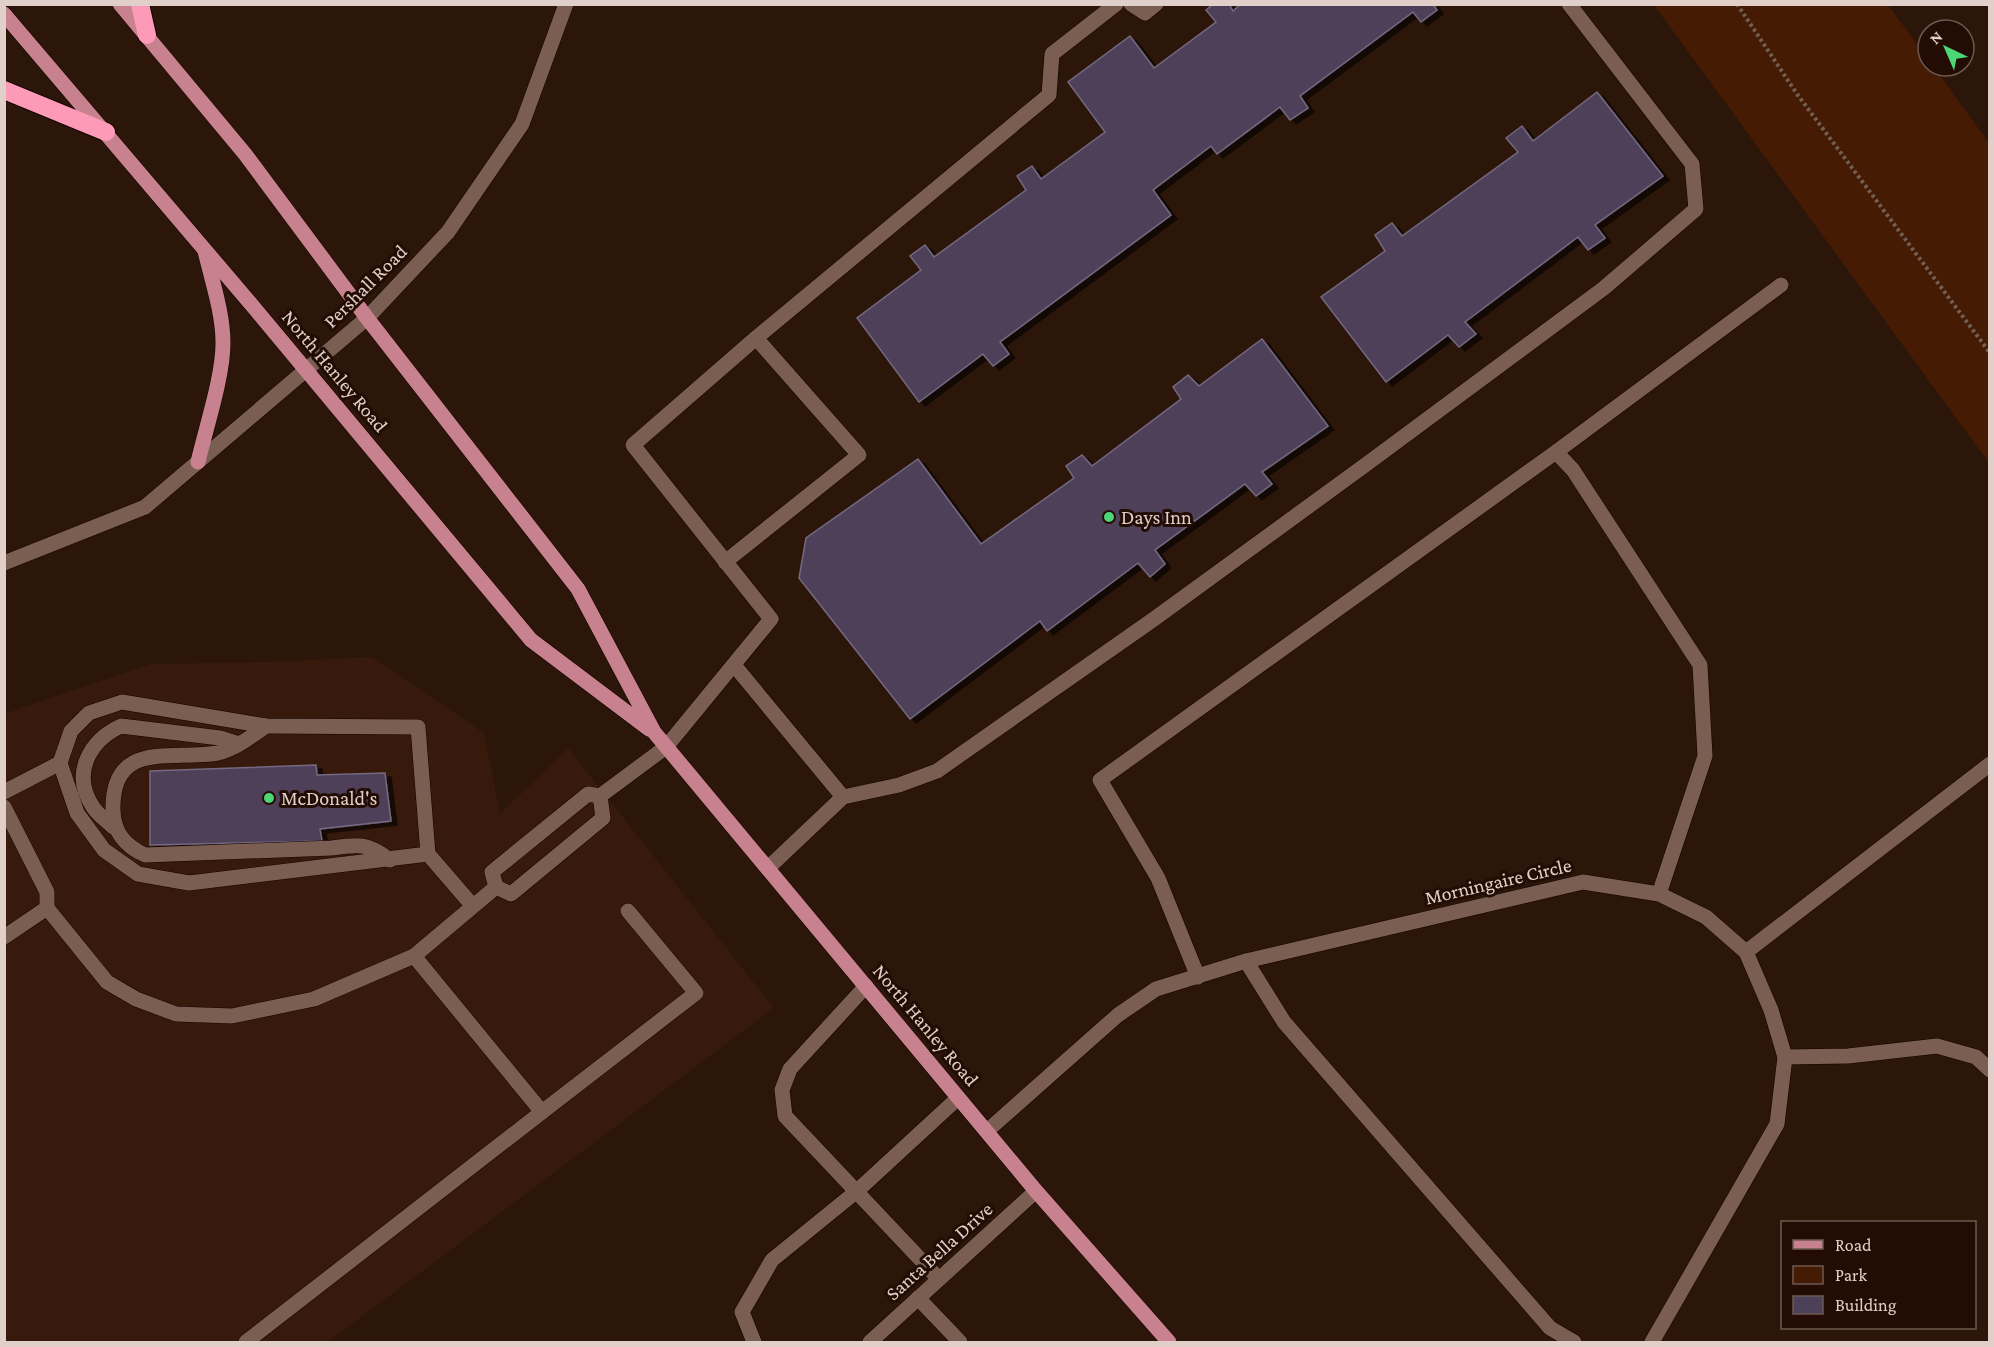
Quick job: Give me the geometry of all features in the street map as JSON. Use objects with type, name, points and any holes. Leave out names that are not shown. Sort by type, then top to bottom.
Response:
[{"type":"highway","points":[[140,4],[147,35]]},
{"type":"highway","points":[[4,90],[106,132]]},
{"type":"main road","name":"North Hanley Road","points":[[120,4],[245,154],[367,318],[578,589],[654,732],[1036,1191],[1169,1342]]},
{"type":"main road","name":"North Hanley Road","points":[[4,14],[204,248],[531,640],[654,732]]},
{"type":"main road","points":[[198,462],[221,368],[223,342],[204,248]]},
{"type":"street","name":"Pershall Road","points":[[4,563],[145,507],[367,318],[448,232],[522,124],[566,4]]},
{"type":"street","points":[[496,887],[492,872],[588,794],[600,796],[666,747],[771,619],[633,445],[756,338],[1049,95],[1052,54],[1116,4]]},
{"type":"street","points":[[1131,4],[1145,13],[1156,4]]},
{"type":"street","points":[[768,868],[843,797],[899,785],[937,771],[1154,619],[1604,288],[1696,209],[1692,164],[1569,4]]},
{"type":"street","points":[[1198,976],[1158,878],[1100,780],[1556,452],[1781,285]]},
{"type":"street","points":[[725,562],[859,455],[756,338]]},
{"type":"street","points":[[1556,452],[1573,470],[1700,665],[1705,756],[1659,894]]},
{"type":"street","points":[[734,665],[843,797]]},
{"type":"street","points":[[428,854],[189,883],[138,874],[104,850],[77,813],[60,763],[71,731],[89,713],[122,702],[266,726],[418,727],[428,854],[472,905]]},
{"type":"street","points":[[239,744],[220,738],[121,726],[106,733],[91,748],[85,764],[84,777],[92,806],[131,849],[145,855],[332,848],[356,844],[373,847],[390,860]]},
{"type":"street","points":[[113,827],[112,795],[120,775],[134,761],[155,756],[219,753],[239,744],[266,726]]},
{"type":"street","points":[[4,792],[60,763]]},
{"type":"street","points":[[1746,952],[1989,764]]},
{"type":"street","points":[[496,887],[511,894],[603,818],[600,796]]},
{"type":"street","points":[[4,807],[47,892],[47,908],[107,982],[135,999],[176,1014],[232,1016],[314,999],[414,956],[496,887]]},
{"type":"street","name":"Morningaire Circle","points":[[987,1131],[1118,1015],[1156,989],[1246,961],[1583,882],[1659,894],[1706,917],[1746,952],[1771,1010],[1785,1057],[1777,1124],[1652,1342]]},
{"type":"street","points":[[4,937],[47,908]]},
{"type":"street","points":[[246,1342],[696,993],[628,910]]},
{"type":"street","points":[[414,956],[542,1112]]},
{"type":"street","points":[[1246,961],[1284,1022],[1550,1328],[1574,1342]]},
{"type":"street","points":[[866,986],[790,1069],[782,1090],[785,1116],[939,1279]]},
{"type":"street","points":[[1785,1057],[1848,1056],[1936,1046],[1976,1057],[1989,1070]]},
{"type":"street","points":[[754,1342],[742,1312],[772,1260],[856,1191],[958,1098]]},
{"type":"street","name":"Santa Bella Drive","points":[[870,1342],[1036,1191]]},
{"type":"street","points":[[918,1298],[960,1342]]},
{"type":"path","points":[[1737,4],[1797,94],[1989,353]]},
{"type":"shaded area","points":[[372,657],[484,733],[500,814],[568,748],[774,1008],[328,1342],[5,1342],[4,714],[150,664],[272,662]]},
{"type":"green space","points":[[1654,5],[1888,5],[1916,43],[1916,78],[1942,78],[1989,143],[1989,463]]},
{"type":"building","points":[[1213,4],[1229,4],[1233,11],[1241,4],[1433,4],[1437,10],[1421,22],[1413,12],[1300,96],[1308,108],[1290,120],[1280,107],[1217,154],[1211,146],[1153,190],[1171,215],[1000,342],[1009,354],[993,366],[983,354],[919,402],[857,318],[921,270],[910,256],[925,245],[934,257],[1026,190],[1017,176],[1032,166],[1041,179],[1105,132],[1068,82],[1130,36],[1154,68],[1216,22],[1206,10]]},
{"type":"building","points":[[1597,92],[1663,176],[1595,225],[1605,238],[1588,250],[1578,237],[1465,322],[1476,334],[1459,347],[1448,335],[1386,382],[1321,297],[1385,251],[1375,235],[1392,223],[1402,236],[1518,152],[1506,138],[1522,126],[1533,141]]},
{"type":"building","name":"Days Inn","points":[[1262,339],[1328,426],[1262,472],[1272,484],[1256,496],[1245,484],[1155,550],[1165,564],[1150,577],[1138,563],[1047,631],[1040,621],[910,719],[799,578],[806,538],[918,459],[981,544],[1074,478],[1066,466],[1082,455],[1092,466],[1181,399],[1173,387],[1188,375],[1199,386]]},
{"type":"building","name":"McDonald's","points":[[316,765],[317,775],[385,773],[391,821],[320,829],[322,841],[150,845],[150,771]]},
{"type":"place","name":"Days Inn","points":[[1109,517]]},
{"type":"place","name":"McDonald's","points":[[269,798]]}]
